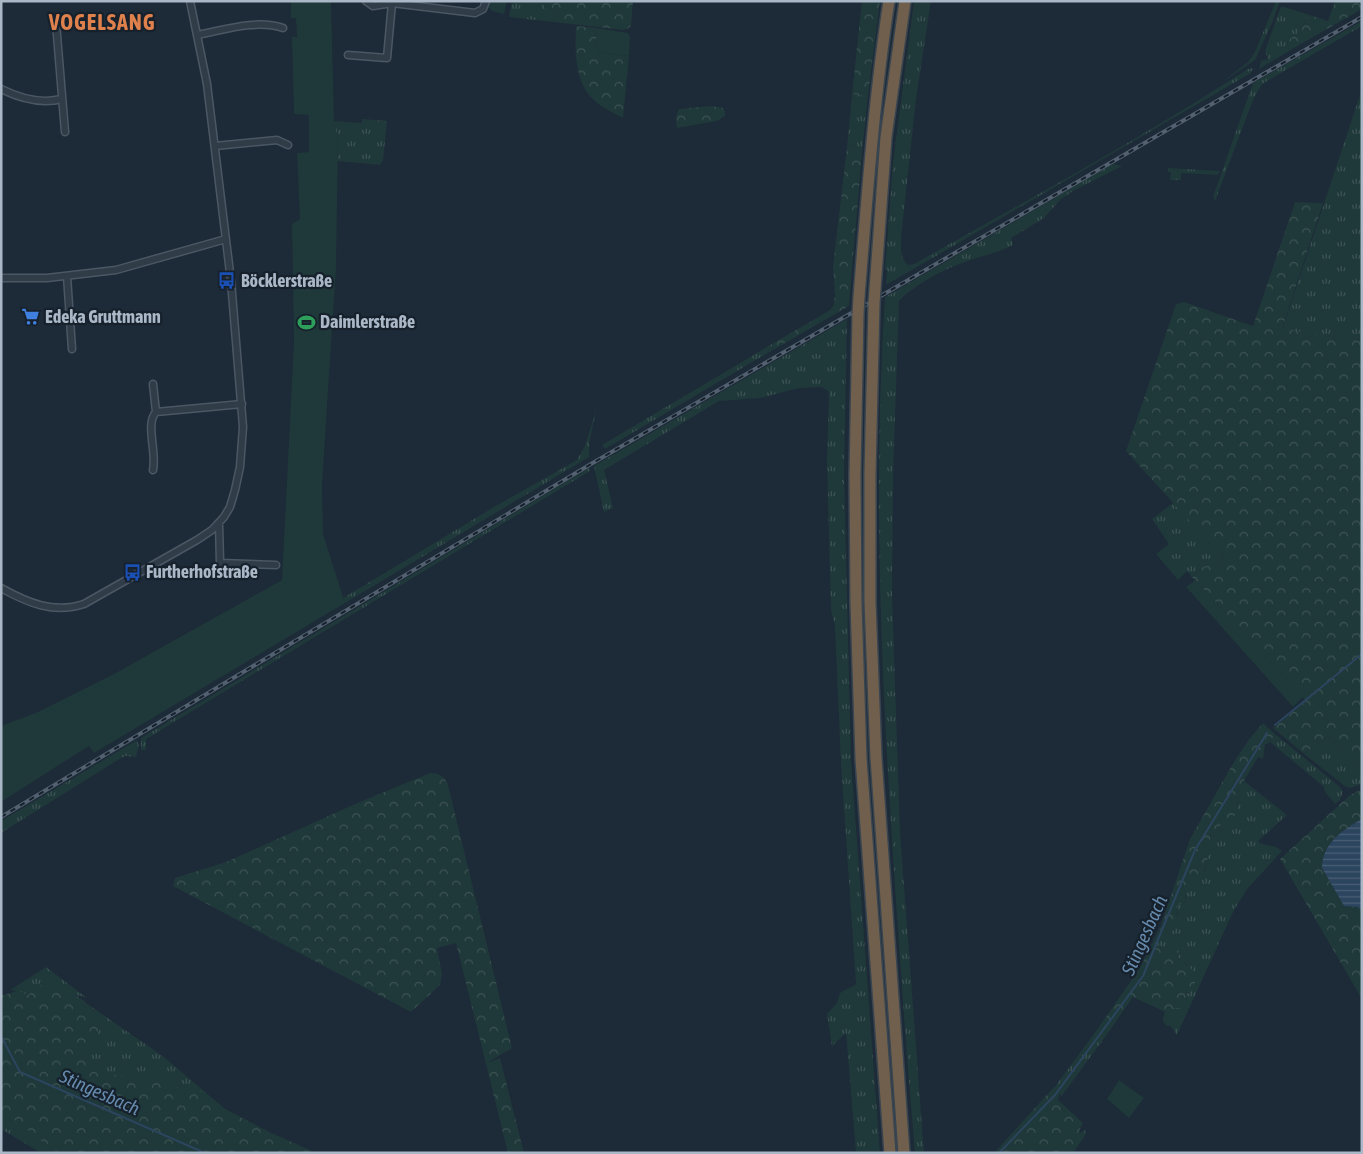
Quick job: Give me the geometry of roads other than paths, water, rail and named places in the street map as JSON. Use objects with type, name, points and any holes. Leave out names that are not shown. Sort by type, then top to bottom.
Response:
[{"type":"highway","points":[[889,1],[870,160],[858,314],[855,475],[856,603],[861,759],[890,1153]]},
{"type":"highway","points":[[904,1153],[875,739],[870,602],[870,414],[874,303],[886,137],[905,1]]},
{"type":"street","points":[[1,588],[22,599],[45,607],[68,608],[77,606],[92,600],[197,540],[219,523],[230,507],[238,480],[243,444],[236,328],[207,84],[190,1]]},
{"type":"street","points":[[366,1],[374,6],[380,3],[475,13],[483,9],[486,1]]},
{"type":"street","points":[[348,54],[387,58],[392,4]]},
{"type":"street","points":[[56,23],[64,132]]},
{"type":"street","points":[[197,35],[245,26],[274,25],[283,28]]},
{"type":"street","points":[[1,90],[22,98],[39,101],[62,99]]},
{"type":"street","points":[[215,146],[277,140],[288,145]]},
{"type":"street","points":[[1,278],[67,276],[116,270],[226,239]]},
{"type":"street","points":[[67,276],[72,349]]},
{"type":"street","points":[[152,470],[155,460],[151,419],[156,412],[153,384]]},
{"type":"street","points":[[156,412],[242,404]]},
{"type":"street","points":[[219,523],[220,563],[276,565]]},
{"type":"water","points":[[1362,819],[1362,910],[1357,907],[1344,906],[1322,868],[1325,852],[1329,845],[1347,828]]},
{"type":"waterway","name":"Stingesbach","points":[[1275,725],[1362,654]]},
{"type":"waterway","name":"Stingesbach","points":[[999,1153],[1055,1095],[1143,976],[1195,850],[1267,733]]},
{"type":"waterway","name":"Stingesbach","points":[[1,1036],[20,1072],[205,1153]]},
{"type":"railway","points":[[1,817],[591,464],[1362,17]]},
{"type":"place","name":"Böcklerstraße","points":[[227,281]]},
{"type":"place","name":"Edeka Gruttmann","points":[[31,317]]},
{"type":"place","name":"Daimlerstraße","points":[[306,322]]},
{"type":"place","name":"Furtherhofstraße","points":[[132,572]]},
{"type":"district","name":"VOGELSANG","points":[[102,22]]}]
